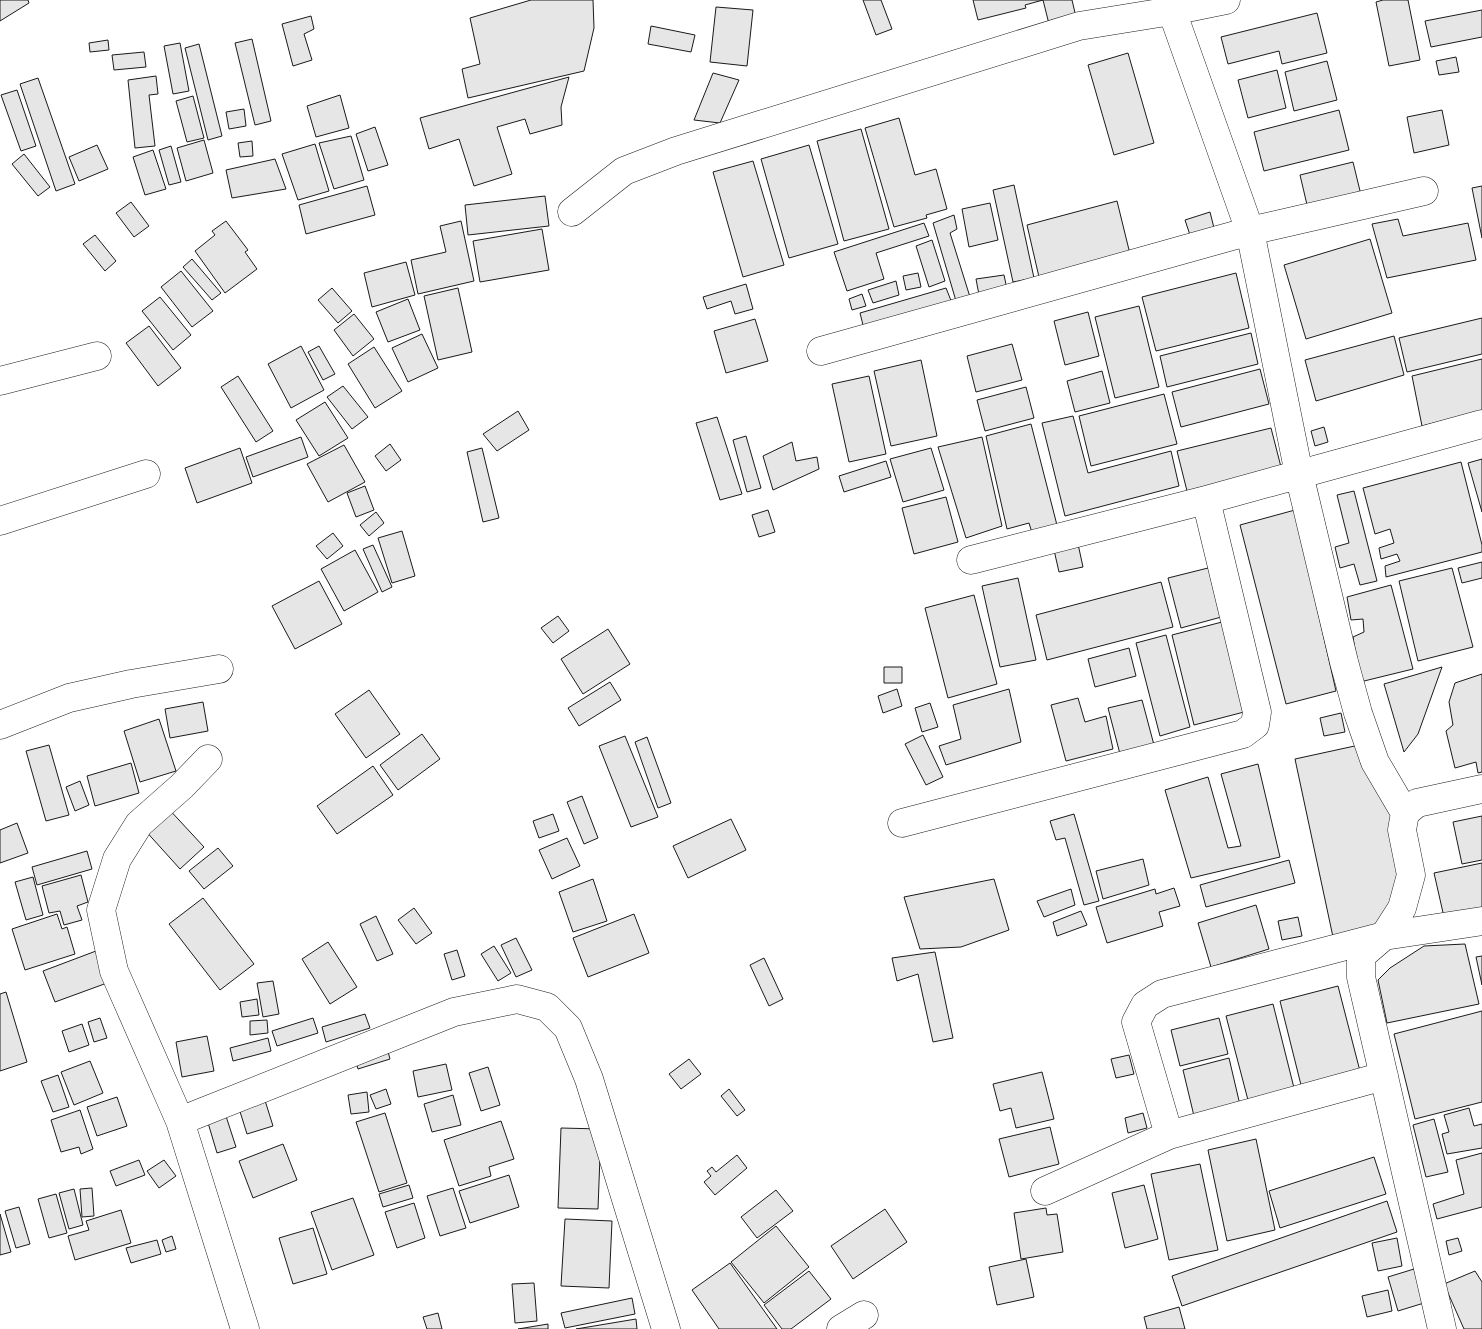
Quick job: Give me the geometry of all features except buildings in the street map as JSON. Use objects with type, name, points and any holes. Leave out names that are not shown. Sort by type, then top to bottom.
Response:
[{"type":"street","points":[[572,212],[624,171],[676,151],[1079,26],[1172,12],[1226,0]]},
{"type":"street","points":[[1172,12],[1250,231],[1299,474],[1358,713],[1375,762],[1405,813]]},
{"type":"street","points":[[821,351],[1250,231],[1424,191]]},
{"type":"street","points":[[0,381],[97,356]]},
{"type":"street","points":[[971,560],[1206,500],[1482,424]]},
{"type":"street","points":[[0,521],[146,474]]},
{"type":"street","points":[[902,823],[1243,734],[1255,725],[1257,712],[1206,500]]},
{"type":"street","points":[[0,725],[69,698],[131,684],[219,669]]},
{"type":"street","points":[[208,759],[182,786],[139,824],[117,859],[101,910],[114,972],[180,1121],[245,1329]]},
{"type":"street","points":[[1442,1329],[1361,977],[1361,956],[1384,936],[1402,908],[1411,875],[1402,830],[1405,813],[1417,803],[1482,789]]},
{"type":"street","points":[[1169,1135],[1136,1022],[1145,1005],[1162,994],[1384,936],[1482,921]]},
{"type":"street","points":[[180,1121],[454,1012],[516,1000],[547,1007],[568,1028],[589,1079],[666,1329]]},
{"type":"street","points":[[1045,1191],[1169,1135],[1384,1076]]},
{"type":"street","points":[[841,1329],[864,1315]]}]
